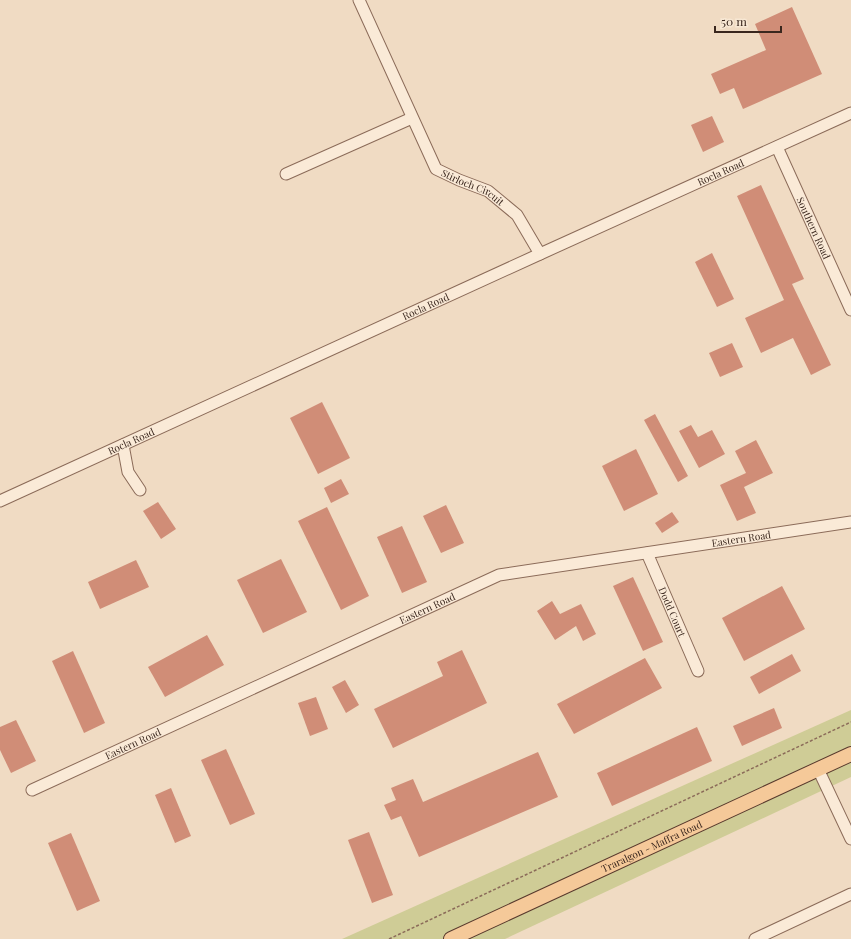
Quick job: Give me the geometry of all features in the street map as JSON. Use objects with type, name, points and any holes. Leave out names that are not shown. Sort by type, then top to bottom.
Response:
[{"type":"main road","name":"Traralgon - Maffra Road","points":[[452,939],[851,754]]},
{"type":"street","name":"Stirloch Circuit","points":[[359,0],[436,169],[488,191],[517,215],[540,254]]},
{"type":"street","name":"Rocla Road","points":[[0,501],[851,113]]},
{"type":"street","points":[[286,174],[412,118]]},
{"type":"street","name":"Southern Road","points":[[776,147],[851,310]]},
{"type":"street","points":[[123,445],[128,472],[140,490]]},
{"type":"street","name":"Eastern Road","points":[[32,790],[499,575],[851,522]]},
{"type":"street","name":"Dodd Court","points":[[647,553],[698,671]]},
{"type":"street","points":[[818,769],[851,839]]},
{"type":"street","points":[[755,939],[851,894]]},
{"type":"path","points":[[389,939],[851,722]]},
{"type":"shaded area","points":[[851,710],[851,777],[505,939],[342,939]]},
{"type":"building","points":[[792,7],[822,74],[743,109],[734,88],[720,94],[711,74],[766,50],[755,24]]},
{"type":"building","points":[[712,116],[724,142],[703,152],[691,125]]},
{"type":"building","points":[[761,185],[804,279],[792,284],[831,365],[811,375],[793,338],[761,353],[745,318],[784,300],[737,196]]},
{"type":"building","points":[[712,253],[734,299],[717,307],[695,262]]},
{"type":"building","points":[[732,343],[743,367],[720,377],[709,353]]},
{"type":"building","points":[[322,402],[350,458],[318,474],[290,418]]},
{"type":"building","points":[[655,414],[688,476],[678,482],[644,420]]},
{"type":"building","points":[[691,425],[698,437],[712,430],[725,454],[699,468],[679,431]]},
{"type":"building","points":[[756,440],[773,473],[744,487],[756,513],[737,521],[720,485],[746,473],[735,451]]},
{"type":"building","points":[[636,449],[658,494],[624,511],[602,466]]},
{"type":"building","points":[[341,479],[349,494],[331,503],[324,488]]},
{"type":"building","points":[[158,502],[176,529],[161,539],[143,511]]},
{"type":"building","points":[[446,505],[464,543],[441,553],[423,516]]},
{"type":"building","points":[[327,507],[369,596],[341,610],[298,521]]},
{"type":"building","points":[[672,512],[679,522],[662,533],[655,523]]},
{"type":"building","points":[[402,526],[427,582],[402,593],[377,537]]},
{"type":"building","points":[[281,559],[307,612],[263,633],[237,580]]},
{"type":"building","points":[[136,560],[149,587],[100,609],[88,582]]},
{"type":"building","points":[[633,577],[663,642],[643,651],[613,586]]},
{"type":"building","points":[[782,586],[805,629],[744,661],[722,618]]},
{"type":"building","points":[[552,601],[560,614],[581,604],[596,634],[583,641],[576,626],[555,640],[537,611]]},
{"type":"building","points":[[207,635],[224,665],[165,697],[148,667]]},
{"type":"building","points":[[462,650],[487,703],[393,748],[374,709],[443,676],[437,662]]},
{"type":"building","points":[[73,651],[105,723],[84,733],[52,661]]},
{"type":"building","points":[[792,654],[801,671],[759,694],[750,677]]},
{"type":"building","points":[[645,658],[662,688],[574,734],[557,704]]},
{"type":"building","points":[[345,680],[359,705],[346,713],[332,687]]},
{"type":"building","points":[[316,697],[328,729],[310,736],[298,703]]},
{"type":"building","points":[[774,708],[782,728],[742,746],[733,726]]},
{"type":"building","points":[[16,720],[36,761],[11,773],[0,750],[0,727]]},
{"type":"building","points":[[697,727],[712,761],[612,806],[597,773]]},
{"type":"building","points":[[226,749],[255,814],[230,825],[201,760]]},
{"type":"building","points":[[538,752],[558,797],[419,857],[401,816],[391,820],[384,805],[396,800],[391,788],[413,779],[423,802]]},
{"type":"building","points":[[171,788],[191,836],[175,843],[155,795]]},
{"type":"building","points":[[369,832],[393,895],[372,903],[348,840]]},
{"type":"building","points":[[71,833],[100,901],[77,911],[48,843]]}]
